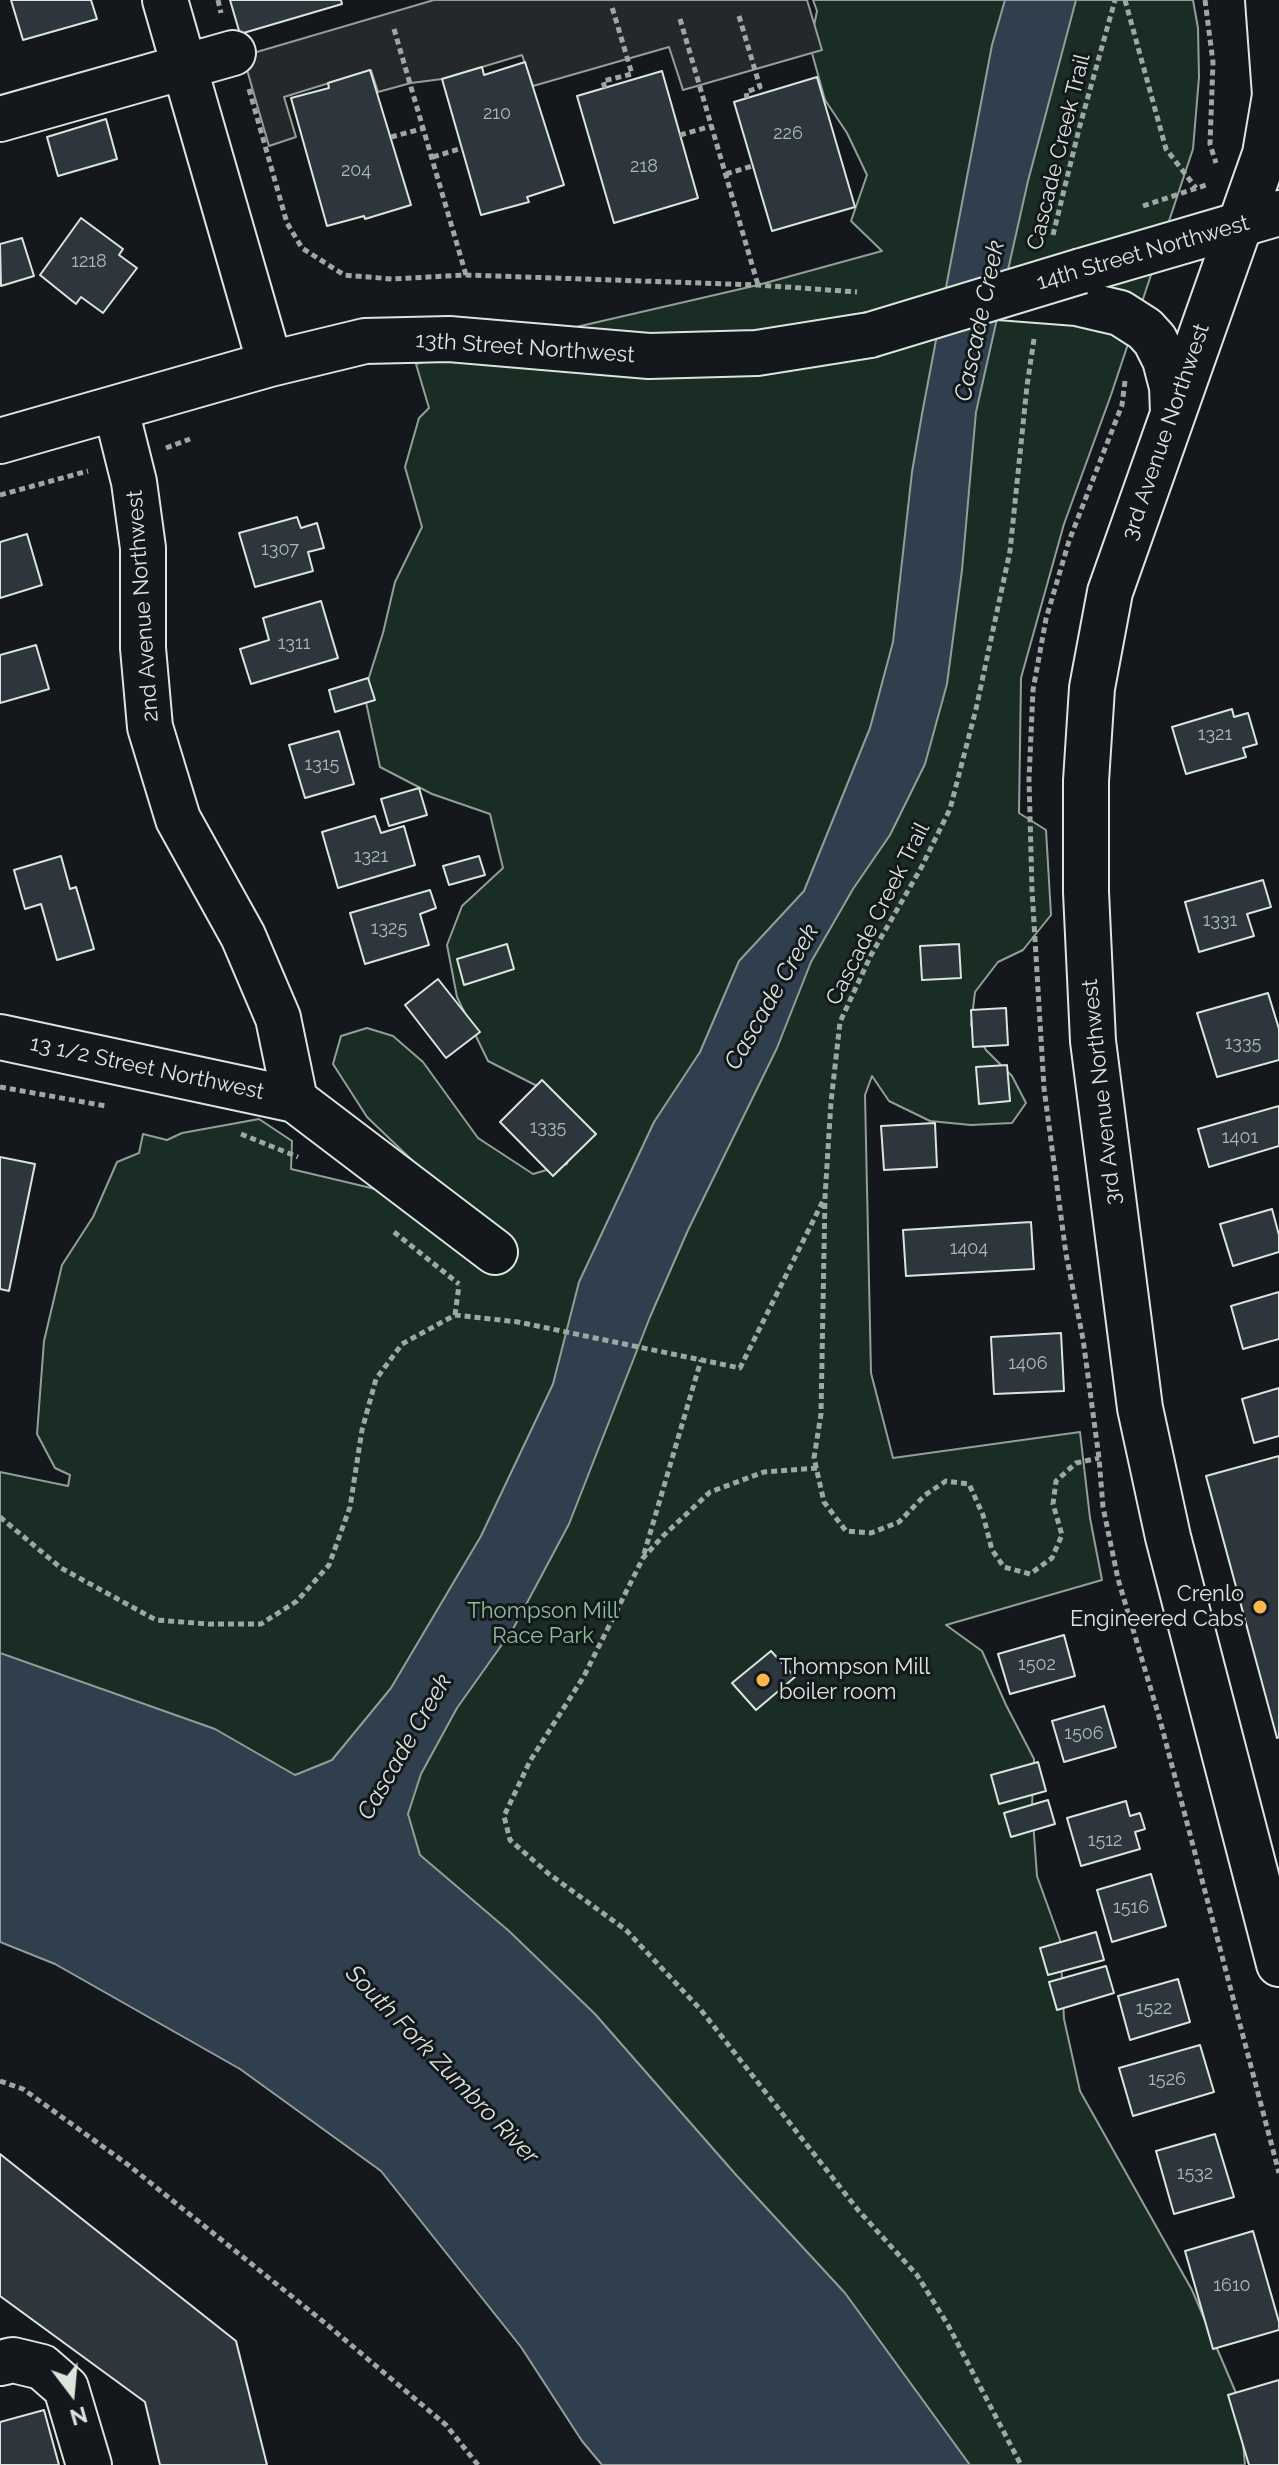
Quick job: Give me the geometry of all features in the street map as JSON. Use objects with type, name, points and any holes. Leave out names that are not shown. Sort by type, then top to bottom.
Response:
[{"type":"street","points":[[165,0],[270,364]]},
{"type":"street","name":"3rd Avenue Northwest","points":[[1268,0],[1275,95],[1261,167],[1259,219],[1173,417],[1110,592],[1092,688],[1086,781],[1086,892],[1093,1041],[1140,1408],[1172,1553],[1279,1964]]},
{"type":"street","points":[[0,119],[233,53]]},
{"type":"street","name":"14th Street Northwest","points":[[870,335],[1259,219]]},
{"type":"street","points":[[993,297],[1041,298],[1077,303],[1120,313],[1145,329],[1155,340],[1165,360],[1172,387],[1173,417]]},
{"type":"street","name":"13th Street Northwest","points":[[0,441],[270,364],[365,341],[449,339],[649,356],[757,353],[870,335]]},
{"type":"street","name":"2nd Avenue Northwest","points":[[116,410],[134,482],[143,548],[143,648],[150,727],[178,819],[243,936],[278,1018],[295,1100]]},
{"type":"street","name":"13 1/2 Street Northwest","points":[[0,1037],[295,1100]]},
{"type":"street","points":[[295,1100],[495,1252]]},
{"type":"street","points":[[0,2363],[13,2360],[42,2367],[66,2388],[89,2465]]},
{"type":"path","name":"Cascade Creek Trail","points":[[1115,0],[1058,211],[1027,386],[1010,551],[976,709],[950,809],[921,868],[871,955],[840,1022],[825,1197],[821,1414],[814,1458],[824,1502],[846,1531],[871,1533],[899,1522],[925,1495],[946,1481],[969,1484],[983,1515],[992,1550],[1004,1567],[1030,1574],[1052,1558],[1062,1535],[1053,1504],[1056,1481],[1076,1463],[1099,1458],[1103,1507],[1118,1579],[1160,1720],[1279,2173]]},
{"type":"path","points":[[1125,0],[1166,149],[1196,188]]},
{"type":"path","points":[[1205,0],[1213,62],[1210,144],[1217,169]]},
{"type":"path","points":[[605,88],[603,81],[632,74],[612,7]]},
{"type":"path","points":[[739,16],[760,87],[746,92],[747,98]]},
{"type":"path","points":[[680,19],[758,285]]},
{"type":"path","points":[[394,29],[466,275]]},
{"type":"path","points":[[233,53],[244,72],[287,223],[302,248],[344,275],[392,279],[466,275],[758,285],[857,292]]},
{"type":"path","points":[[680,135],[712,126]]},
{"type":"path","points":[[391,137],[425,128]]},
{"type":"path","points":[[433,157],[462,148]]},
{"type":"path","points":[[726,174],[752,166]]},
{"type":"path","points":[[1129,210],[1220,181]]},
{"type":"path","points":[[0,1087],[119,1108]]},
{"type":"path","points":[[236,1132],[303,1159]]},
{"type":"path","points":[[0,1517],[61,1568],[156,1620],[261,1624],[297,1601],[329,1565],[350,1507],[362,1430],[376,1379],[402,1344],[455,1315],[518,1322],[740,1368],[825,1197]]},
{"type":"path","points":[[387,1227],[459,1284]]},
{"type":"path","points":[[701,1360],[643,1558],[584,1676],[523,1775],[504,1816],[510,1840],[549,1874],[626,1930],[701,2010],[858,2210],[917,2275],[948,2325],[1021,2465]]},
{"type":"path","points":[[643,1558],[710,1492],[764,1472],[817,1468]]},
{"type":"path","points":[[0,2081],[23,2089],[127,2164],[325,2323],[446,2425],[478,2465]]},
{"type":"green space","name":"Thompson Mill Race Park","points":[[813,0],[1193,0],[1198,28],[1199,77],[1193,149],[1111,395],[1064,524],[1021,678],[1019,813],[1046,830],[1051,915],[1023,950],[998,962],[975,992],[971,1025],[986,1050],[1012,1076],[1026,1103],[1012,1123],[971,1125],[930,1121],[889,1101],[872,1076],[865,1095],[871,1373],[893,1458],[1080,1432],[1090,1518],[1102,1580],[946,1625],[982,1651],[1034,1759],[1032,1807],[1037,1876],[1060,1940],[1064,2019],[1080,2091],[1192,2290],[1239,2400],[1245,2465],[783,2465],[0,1793],[0,1472],[68,1486],[70,1475],[55,1468],[37,1434],[44,1341],[62,1265],[93,1217],[117,1162],[139,1153],[143,1134],[167,1140],[182,1133],[259,1119],[292,1141],[291,1169],[464,1210],[367,1117],[333,1064],[341,1036],[367,1028],[393,1036],[423,1062],[478,1138],[533,1174],[567,1164],[576,1125],[545,1090],[488,1061],[457,997],[447,945],[462,906],[503,868],[490,814],[432,794],[380,767],[364,693],[395,582],[422,527],[405,467],[419,418],[429,408],[416,364],[758,285],[882,251],[851,221],[867,175],[847,133],[825,100],[810,46],[817,11]]},
{"type":"shaded area","points":[[434,0],[807,0],[822,50],[683,90],[669,47],[533,86],[522,55],[442,79],[378,92],[371,70],[284,97],[296,137],[269,146],[243,56]]},
{"type":"water","points":[[1005,0],[1076,0],[1028,181],[976,412],[962,570],[947,684],[925,764],[890,835],[853,889],[811,962],[777,1048],[688,1230],[650,1317],[569,1524],[513,1629],[457,1708],[421,1774],[408,1814],[420,1855],[509,1931],[595,2014],[845,2293],[970,2465],[602,2465],[582,2441],[521,2347],[381,2171],[240,2069],[55,1964],[0,1942],[0,1653],[215,1729],[295,1775],[332,1760],[391,1688],[481,1536],[553,1384],[579,1282],[654,1122],[700,1052],[739,961],[804,891],[870,728],[893,642],[912,472],[922,414],[992,45]]},
{"type":"building","points":[[11,0],[91,0],[97,19],[23,40]]},
{"type":"building","points":[[230,0],[341,0],[342,4],[240,34]]},
{"type":"building","points":[[525,62],[564,185],[527,197],[529,202],[481,215],[442,79],[482,67],[484,75]]},
{"type":"building","points":[[370,70],[411,205],[365,219],[364,216],[327,226],[291,98],[329,88],[328,83]]},
{"type":"building","points":[[662,71],[698,198],[614,223],[577,96]]},
{"type":"building","points":[[817,77],[855,207],[772,231],[734,102]]},
{"type":"building","points":[[106,119],[117,159],[58,176],[47,137]]},
{"type":"building","points":[[81,218],[123,249],[119,255],[137,268],[103,313],[81,297],[76,304],[40,275]]},
{"type":"building","points":[[22,238],[34,276],[1,286],[0,244]]},
{"type":"building","points":[[297,517],[301,528],[317,523],[324,548],[308,552],[313,571],[255,587],[239,533]]},
{"type":"building","points":[[27,534],[42,585],[0,598],[0,542]]},
{"type":"building","points":[[321,601],[338,658],[251,684],[240,649],[269,640],[263,618]]},
{"type":"building","points":[[36,645],[49,689],[0,703],[0,655]]},
{"type":"building","points":[[368,678],[375,700],[335,712],[329,690]]},
{"type":"building","points":[[1232,709],[1234,717],[1248,713],[1257,744],[1243,748],[1246,757],[1186,774],[1172,727]]},
{"type":"building","points":[[339,731],[354,784],[305,798],[289,745]]},
{"type":"building","points":[[419,788],[427,815],[389,826],[381,799]]},
{"type":"building","points":[[375,816],[381,833],[404,826],[415,865],[338,888],[322,832]]},
{"type":"building","points":[[61,856],[70,889],[76,887],[94,949],[57,960],[41,904],[25,909],[14,870]]},
{"type":"building","points":[[479,856],[485,875],[449,885],[443,866]]},
{"type":"building","points":[[1263,880],[1271,907],[1247,914],[1254,936],[1199,952],[1185,902]]},
{"type":"building","points":[[430,890],[436,908],[420,914],[429,945],[365,964],[350,913]]},
{"type":"building","points":[[507,944],[514,969],[464,985],[457,959]]},
{"type":"building","points":[[959,944],[961,978],[922,980],[920,946]]},
{"type":"building","points":[[438,979],[480,1032],[446,1058],[405,1005]]},
{"type":"building","points":[[1268,993],[1279,1029],[1279,1060],[1217,1077],[1197,1013]]},
{"type":"building","points":[[1006,1008],[1008,1045],[973,1047],[971,1010]]},
{"type":"building","points":[[1007,1065],[1010,1101],[979,1104],[976,1067]]},
{"type":"building","points":[[542,1080],[596,1134],[553,1176],[500,1122]]},
{"type":"building","points":[[1279,1106],[1279,1146],[1209,1167],[1198,1129]]},
{"type":"building","points":[[935,1123],[937,1167],[884,1170],[881,1126]]},
{"type":"building","points":[[0,1157],[35,1164],[9,1291],[0,1289]]},
{"type":"building","points":[[1272,1209],[1279,1235],[1279,1252],[1233,1266],[1220,1224]]},
{"type":"building","points":[[1031,1222],[1034,1269],[906,1276],[903,1230]]},
{"type":"building","points":[[1279,1292],[1279,1339],[1243,1349],[1231,1306]]},
{"type":"building","points":[[1061,1333],[1064,1391],[994,1394],[991,1337]]},
{"type":"building","points":[[1279,1388],[1279,1436],[1254,1443],[1242,1399]]},
{"type":"building","name":"Crenlo Engineered Cabs","points":[[1279,1456],[1279,1737],[1277,1738],[1206,1476]]},
{"type":"building","points":[[1064,1635],[1075,1676],[1010,1694],[998,1654]]},
{"type":"building","name":"Thompson Mill boiler room","points":[[771,1651],[795,1677],[756,1710],[732,1683]]},
{"type":"building","points":[[1104,1706],[1116,1747],[1064,1762],[1052,1721]]},
{"type":"building","points":[[1038,1762],[1046,1791],[999,1804],[991,1775]]},
{"type":"building","points":[[1048,1800],[1055,1824],[1011,1837],[1004,1813]]},
{"type":"building","points":[[1126,1801],[1130,1816],[1140,1813],[1145,1829],[1135,1832],[1140,1849],[1081,1866],[1067,1818]]},
{"type":"building","points":[[1151,1874],[1166,1926],[1112,1942],[1097,1890]]},
{"type":"building","points":[[1096,1932],[1104,1960],[1048,1975],[1040,1948]]},
{"type":"building","points":[[1106,1966],[1114,1993],[1057,2010],[1049,1982]]},
{"type":"building","points":[[1178,1979],[1190,2022],[1130,2040],[1118,1996]]},
{"type":"building","points":[[1200,2045],[1214,2092],[1133,2116],[1119,2068]]},
{"type":"building","points":[[1215,2134],[1234,2197],[1174,2214],[1156,2151]]},
{"type":"building","points":[[0,2154],[236,2341],[267,2465],[160,2465],[145,2402],[0,2296]]},
{"type":"building","points":[[1253,2231],[1279,2330],[1213,2349],[1185,2251]]},
{"type":"building","points":[[1279,2380],[1279,2465],[1249,2465],[1228,2395]]},
{"type":"building","points":[[44,2410],[59,2465],[0,2465],[0,2422]]},
{"type":"place","name":"Crenlo Engineered Cabs","points":[[1260,1607]]},
{"type":"place","name":"Thompson Mill boiler room","points":[[763,1680]]},
{"type":"water label","name":"Cascade Creek","points":[[980,321]]},
{"type":"water label","name":"Cascade Creek","points":[[772,997]]},
{"type":"water label","name":"Cascade Creek","points":[[405,1747]]},
{"type":"water label","name":"South Fork Zumbro River","points":[[442,2065]]}]
